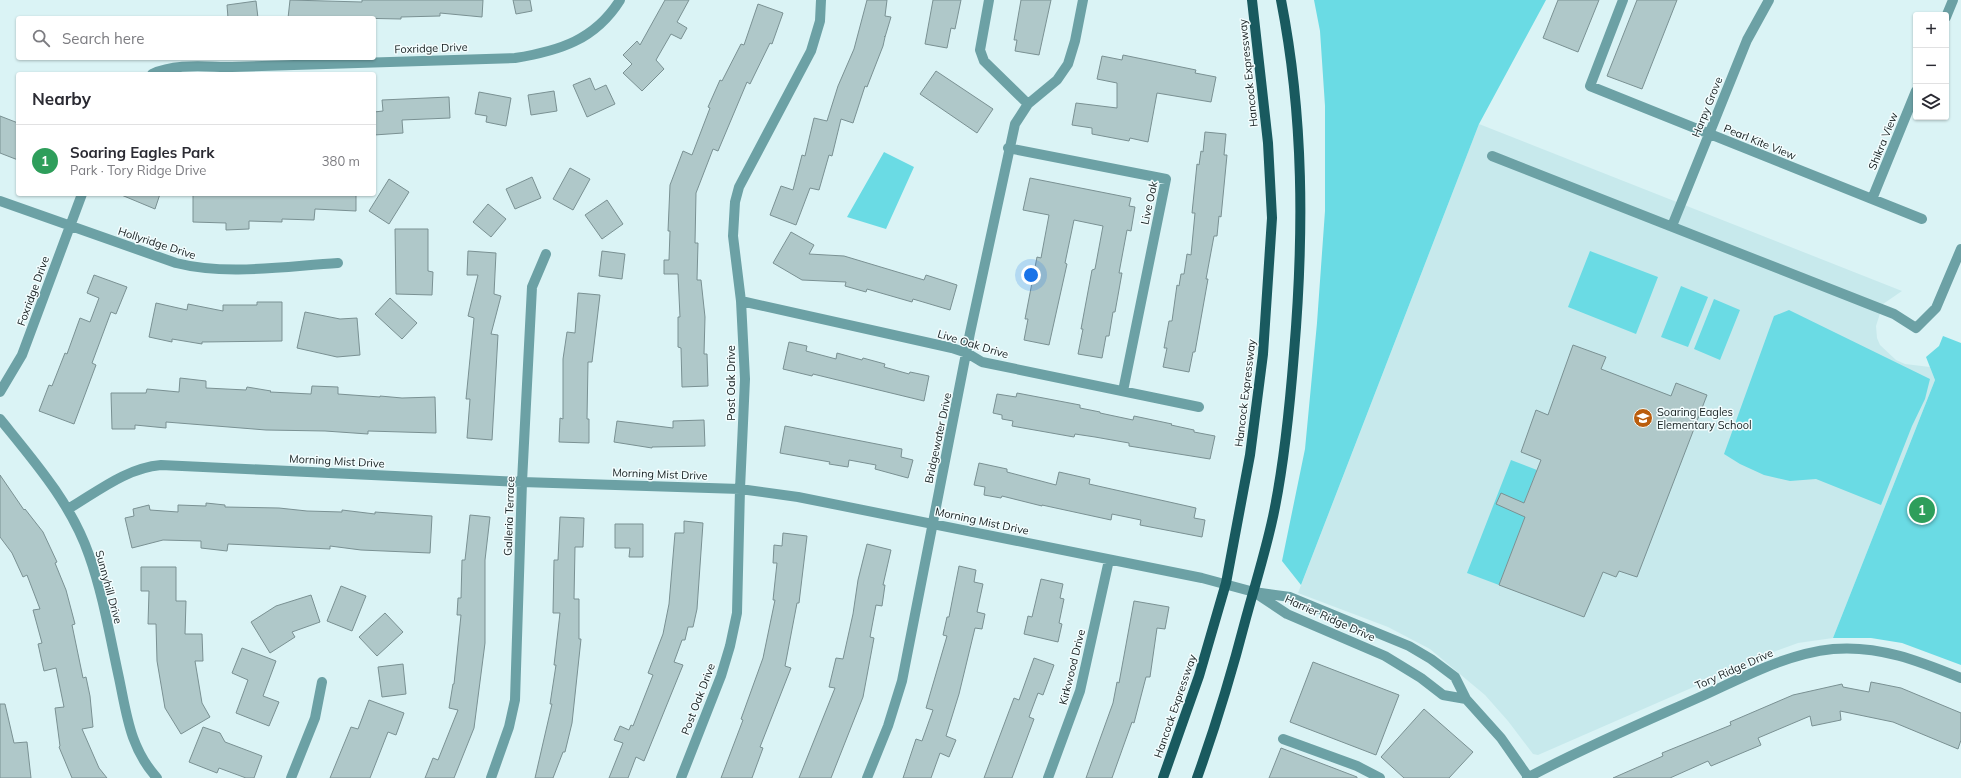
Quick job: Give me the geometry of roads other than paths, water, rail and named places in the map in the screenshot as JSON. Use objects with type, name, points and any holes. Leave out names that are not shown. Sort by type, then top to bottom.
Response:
[{"type":"main road","name":"Hancock Expressway","points":[[1163,778],[1199,676],[1226,583],[1250,455],[1263,354],[1272,218],[1268,143],[1252,0]]},
{"type":"main road","points":[[1197,778],[1230,681],[1275,508],[1291,395],[1300,284],[1302,181],[1294,87],[1281,0]]},
{"type":"street","name":"Foxridge Drive","points":[[156,72],[164,68],[187,66],[232,67],[515,58],[547,53],[573,42],[599,26],[620,0]]},
{"type":"street","name":"Post Oak Drive","points":[[681,778],[721,676],[737,614],[740,489],[745,379],[741,301],[733,236],[735,202],[738,187],[811,51],[820,21],[821,0]]},
{"type":"street","points":[[989,0],[980,50],[984,61],[1028,104]]},
{"type":"street","name":"Bridgewater Drive","points":[[867,778],[888,726],[902,682],[966,353],[1014,124],[1028,104],[1058,80],[1068,64],[1075,41],[1084,0]]},
{"type":"street","name":"Pearl Kite View","points":[[1623,0],[1590,86],[1922,219]]},
{"type":"street","name":"Harpy Grove","points":[[1672,226],[1747,40],[1769,0]]},
{"type":"street","points":[[1948,12],[1953,0]]},
{"type":"street","points":[[162,60],[164,68]]},
{"type":"street","name":"Shikra View","points":[[1872,199],[1913,98]]},
{"type":"street","name":"Live Oak","points":[[1008,148],[1166,178],[1122,390]]},
{"type":"street","points":[[1492,156],[1894,314],[1916,328],[1936,308],[1961,249]]},
{"type":"street","name":"Foxridge Drive","points":[[0,392],[22,355],[81,196]]},
{"type":"street","name":"Hollyridge Drive","points":[[0,201],[176,263],[195,268],[216,270],[338,263]]},
{"type":"street","name":"Galleria Terrace","points":[[491,778],[509,727],[515,700],[522,482],[532,287],[546,254]]},
{"type":"street","name":"Live Oak Drive","points":[[741,301],[966,353],[982,362],[1199,407]]},
{"type":"street","name":"Sunnyhill Drive","points":[[0,419],[33,460],[68,509],[80,532],[96,577],[129,725],[144,764],[157,778]]},
{"type":"street","name":"Morning Mist Drive","points":[[68,509],[132,471],[146,466],[160,465],[522,482],[740,489],[798,497],[933,523],[1226,583],[1254,592]]},
{"type":"street","name":"Kirkwood Drive","points":[[1048,778],[1080,692],[1109,560]]},
{"type":"street","name":"Harrier Ridge Drive","points":[[1254,592],[1287,614],[1385,656],[1421,678],[1443,695],[1466,700]]},
{"type":"street","name":"Harrier Ridge Drive","points":[[1254,592],[1290,598],[1409,646],[1431,659],[1455,677],[1466,700],[1501,738],[1528,778]]},
{"type":"street","name":"Tory Ridge Drive","points":[[1528,778],[1576,753],[1775,664],[1807,653],[1834,649],[1873,649],[1907,657],[1961,678]]},
{"type":"street","points":[[290,778],[315,718],[322,682]]},
{"type":"street","points":[[1284,739],[1356,766],[1380,778]]},
{"type":"place","name":"Soaring Eagles Elementary School","points":[[1643,418]]},
{"type":"place","name":"Soaring Eagles Park","points":[[1922,510]]}]
